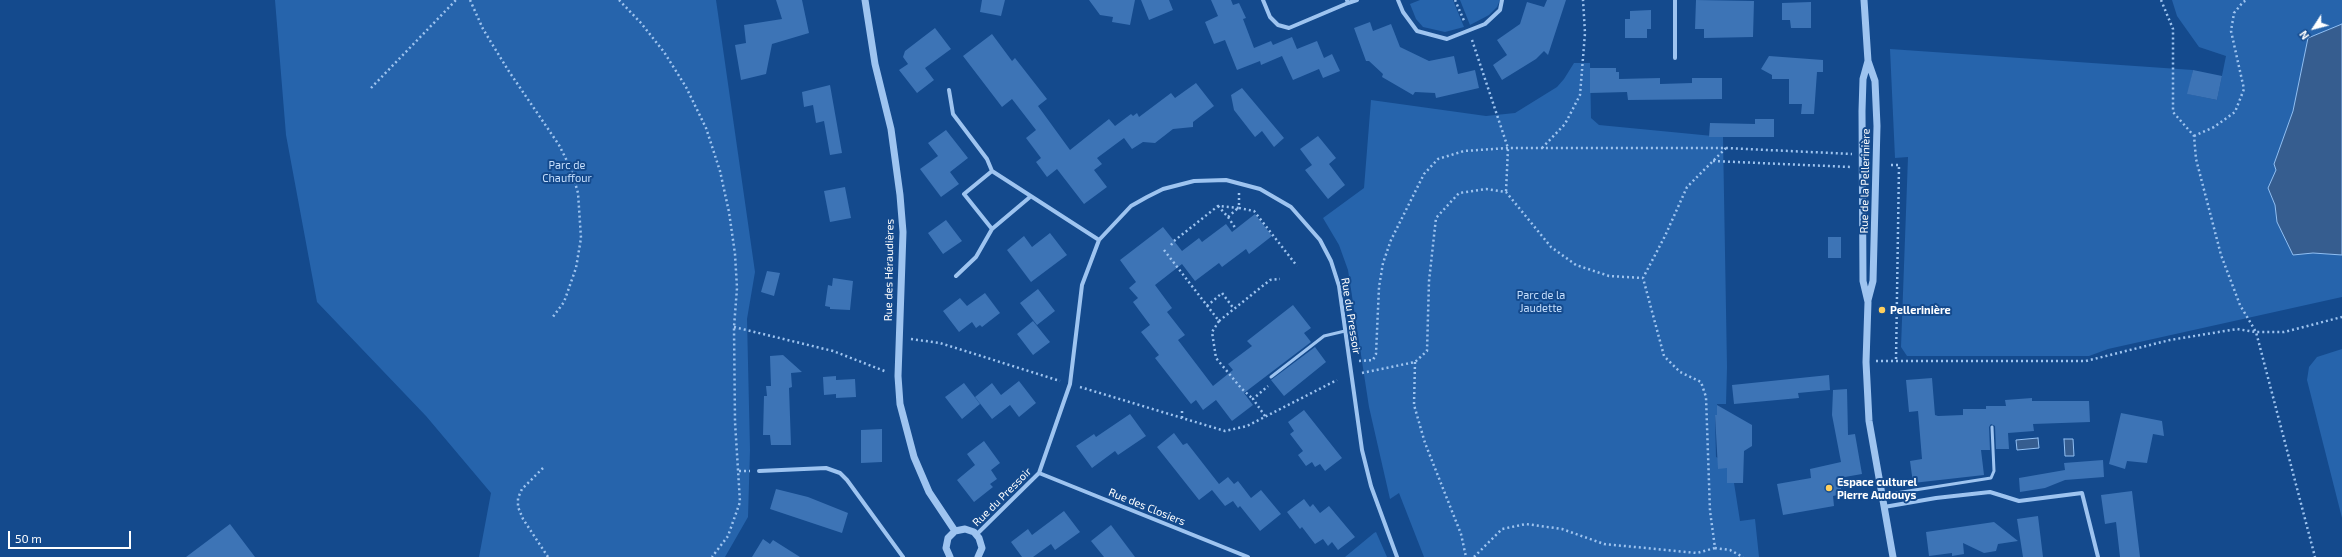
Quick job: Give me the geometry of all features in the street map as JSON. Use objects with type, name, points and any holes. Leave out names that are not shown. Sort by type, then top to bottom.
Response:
[{"type":"street","name":"Rue des Héraudières","points":[[865,0],[875,64],[891,129],[900,195],[903,232],[898,376],[900,404],[914,457],[929,492],[955,531]]},
{"type":"street","points":[[1262,0],[1270,17],[1278,25],[1289,28],[1348,2],[1357,0]]},
{"type":"street","points":[[1398,0],[1403,12],[1417,31],[1447,39],[1485,24],[1500,10],[1502,0]]},
{"type":"street","points":[[1675,0],[1675,58]]},
{"type":"street","name":"Rue de la Pellerinière","points":[[1864,0],[1868,61],[1875,81],[1878,165],[1873,281],[1868,302],[1866,362],[1869,421],[1893,557]]},
{"type":"street","name":"Rue de la Pellerinière","points":[[1868,61],[1863,79],[1862,111],[1863,281],[1868,302]]},
{"type":"street","points":[[949,90],[953,114],[987,159],[992,171],[1030,197],[1099,240]]},
{"type":"street","points":[[992,171],[964,194],[992,229]]},
{"type":"street","name":"Rue du Pressoir","points":[[977,534],[1039,473],[1070,384],[1082,285],[1099,240],[1131,206],[1163,189],[1194,181],[1226,180],[1260,188],[1291,207],[1320,240],[1331,261],[1339,286],[1362,450],[1370,486],[1397,557]]},
{"type":"street","points":[[956,276],[976,257],[992,229],[1030,197]]},
{"type":"street","points":[[759,471],[826,468],[840,473],[847,480],[903,557]]},
{"type":"street","name":"Rue des Closiers","points":[[1039,473],[1248,557]]},
{"type":"street","points":[[1884,508],[1936,498],[1990,492],[2019,501],[2082,493],[2098,557]]},
{"type":"street","points":[[947,556],[947,541],[955,531],[968,529],[977,534],[982,545],[978,557]]},
{"type":"lane","points":[[1271,377],[1324,336],[1345,331]]},
{"type":"lane","points":[[1882,495],[1990,478],[1994,471],[1992,427]]},
{"type":"path","points":[[371,88],[456,0]]},
{"type":"path","points":[[470,0],[483,30],[559,145],[571,169],[578,193],[581,238],[576,268],[564,302],[552,318]]},
{"type":"path","points":[[619,0],[641,22],[664,52],[686,87],[706,128],[720,171],[735,254],[737,288],[734,328],[735,422],[740,502],[728,536],[712,557]]},
{"type":"path","points":[[1455,0],[1468,31],[1508,148],[1506,192],[1551,247],[1576,265],[1609,276],[1643,278]]},
{"type":"path","points":[[1541,148],[1565,124],[1580,95],[1584,33],[1583,0]]},
{"type":"path","points":[[2160,0],[2173,30],[2173,112],[2194,136],[2196,159],[2221,255],[2240,305],[2256,332],[2315,557]]},
{"type":"path","points":[[2194,136],[2220,123],[2235,112],[2238,106],[2244,89],[2231,31],[2234,13],[2243,2],[2247,0]]},
{"type":"path","points":[[1358,361],[1372,360],[1376,354],[1379,287],[1383,263],[1391,240],[1424,174],[1438,159],[1464,151],[1508,148],[1726,148],[1853,154]]},
{"type":"path","points":[[1715,548],[1710,511],[1706,397],[1701,382],[1680,372],[1664,356],[1643,278],[1665,236],[1687,187],[1726,148]]},
{"type":"path","points":[[1713,161],[1853,167]]},
{"type":"path","points":[[1891,165],[1899,165],[1896,360]]},
{"type":"path","points":[[1362,373],[1415,362],[1427,351],[1429,281],[1436,218],[1459,193],[1486,189],[1506,192]]},
{"type":"path","points":[[1239,193],[1239,208]]},
{"type":"path","points":[[1218,206],[1236,228]]},
{"type":"path","points":[[1170,245],[1218,206],[1239,208],[1254,211],[1297,266]]},
{"type":"path","points":[[1228,217],[1239,208]]},
{"type":"path","points":[[1164,250],[1219,320]]},
{"type":"path","points":[[1265,416],[1253,399],[1241,388],[1216,358],[1212,332],[1219,320],[1234,308],[1270,280],[1280,279]]},
{"type":"path","points":[[1207,306],[1222,293],[1234,308]]},
{"type":"path","points":[[1866,362],[1896,360],[2086,361],[2170,340],[2237,329],[2256,332],[2284,332],[2342,316]]},
{"type":"path","points":[[734,328],[760,332],[833,351],[898,376]]},
{"type":"path","points":[[907,339],[940,343],[1060,382]]},
{"type":"path","points":[[1415,362],[1414,405],[1425,443],[1461,534],[1466,557]]},
{"type":"path","points":[[1253,399],[1271,383],[1271,377]]},
{"type":"path","points":[[1080,387],[1225,431],[1247,426],[1337,380]]},
{"type":"path","points":[[1182,410],[1182,418]]},
{"type":"path","points":[[543,468],[522,489],[518,498],[518,506],[523,518],[548,557]]},
{"type":"path","points":[[1474,557],[1502,529],[1526,524],[1562,529],[1604,544],[1697,552],[1715,548],[1730,550],[1743,557]]},
{"type":"green space","name":"Parc de Chauffour","points":[[275,0],[716,0],[755,272],[747,319],[750,450],[748,517],[725,557],[479,557],[491,493],[426,416],[317,302],[286,135]]},
{"type":"green space","points":[[1420,0],[1453,0],[1464,27],[1445,32],[1423,27],[1416,19],[1410,4]]},
{"type":"green space","points":[[1460,0],[1500,0],[1497,7],[1489,15],[1470,25]]},
{"type":"green space","points":[[2172,0],[2342,0],[2342,297],[2108,349],[2089,356],[1907,356],[1901,347],[1908,157],[1895,158],[1890,49],[2193,70],[2188,94],[2217,100],[2226,56],[2199,47],[2177,16]]},
{"type":"green space","name":"Parc de la Jaudette","points":[[1574,63],[1590,63],[1591,118],[1599,125],[1723,137],[1727,367],[1726,404],[1717,404],[1717,415],[1715,415],[1716,457],[1718,458],[1718,468],[1727,468],[1727,483],[1734,483],[1740,521],[1755,519],[1759,557],[1424,557],[1399,493],[1390,499],[1369,407],[1348,270],[1339,245],[1323,218],[1364,188],[1371,100],[1486,116],[1515,113],[1557,87]]},
{"type":"green space","points":[[2342,349],[2342,518],[2307,380],[2309,367],[2317,357]]},
{"type":"green space","points":[[1376,532],[1387,557],[1345,557],[1374,533]]},
{"type":"shaded area","points":[[2342,24],[2342,255],[2313,253],[2293,255],[2277,222],[2275,205],[2268,188],[2276,170],[2274,164],[2293,111],[2308,38]]},
{"type":"shaded area","points":[[2038,438],[2039,448],[2017,450],[2016,440]]},
{"type":"shaded area","points":[[2064,439],[2073,439],[2074,456],[2065,456]]},
{"type":"building","points":[[776,0],[802,0],[809,33],[772,44],[766,74],[741,80],[735,45],[746,43],[744,25],[782,19]]},
{"type":"building","points":[[982,0],[1005,0],[1001,16],[980,12]]},
{"type":"building","points":[[1089,0],[1135,0],[1130,25],[1112,22],[1113,17],[1100,15]]},
{"type":"building","points":[[1141,0],[1169,0],[1173,10],[1149,20]]},
{"type":"building","points":[[1211,0],[1231,0],[1233,5],[1239,3],[1246,18],[1243,19],[1254,48],[1271,41],[1273,45],[1292,37],[1297,49],[1317,41],[1324,58],[1332,54],[1340,71],[1323,78],[1319,69],[1293,80],[1282,56],[1261,65],[1260,61],[1237,70],[1225,40],[1214,44],[1205,22],[1218,16]]},
{"type":"building","points":[[1547,0],[1566,0],[1548,55],[1544,51],[1536,59],[1502,80],[1493,65],[1507,55],[1497,40],[1520,24],[1527,2],[1544,7]]},
{"type":"building","points":[[1696,0],[1754,1],[1753,37],[1704,38],[1704,29],[1695,29]]},
{"type":"building","points":[[1811,2],[1811,28],[1791,28],[1790,20],[1782,20],[1782,3]]},
{"type":"building","points":[[1651,10],[1651,29],[1647,29],[1647,38],[1625,38],[1625,19],[1630,19],[1630,11]]},
{"type":"building","points":[[1370,22],[1373,31],[1391,24],[1400,47],[1429,61],[1454,56],[1458,74],[1475,70],[1479,88],[1436,98],[1435,93],[1415,92],[1413,95],[1382,77],[1383,74],[1369,61],[1366,61],[1354,28]]},
{"type":"building","points":[[935,28],[951,49],[925,68],[934,80],[917,93],[899,70],[908,64],[903,57],[905,51]]},
{"type":"building","points":[[992,34],[1012,61],[1015,58],[1047,99],[1038,106],[1070,150],[1109,119],[1115,126],[1131,114],[1133,116],[1137,113],[1139,117],[1171,93],[1175,98],[1196,83],[1214,106],[1193,122],[1193,127],[1173,129],[1155,143],[1143,142],[1132,149],[1124,138],[1097,158],[1102,164],[1094,170],[1107,187],[1084,204],[1057,169],[1047,177],[1036,162],[1041,158],[1026,138],[1036,130],[1012,99],[1002,107],[963,56]]},
{"type":"building","points":[[1769,56],[1823,60],[1823,72],[1817,72],[1814,114],[1801,114],[1802,104],[1789,104],[1789,79],[1772,79],[1772,75],[1761,69]]},
{"type":"building","points":[[1590,68],[1616,68],[1616,72],[1619,72],[1619,79],[1660,78],[1660,84],[1692,83],[1692,78],[1722,78],[1722,99],[1628,100],[1627,92],[1590,93]]},
{"type":"building","points":[[2193,70],[2222,76],[2217,100],[2187,94]]},
{"type":"building","points":[[830,85],[842,153],[830,155],[824,121],[816,123],[813,105],[804,107],[802,92]]},
{"type":"building","points":[[1242,88],[1284,138],[1274,147],[1262,131],[1255,137],[1234,110],[1231,95]]},
{"type":"building","points":[[1755,119],[1774,119],[1774,137],[1709,137],[1710,123],[1755,124]]},
{"type":"building","points":[[946,130],[968,158],[950,172],[959,184],[941,197],[920,169],[938,156],[928,143]]},
{"type":"building","points":[[1318,136],[1336,158],[1329,164],[1345,185],[1328,199],[1305,170],[1312,165],[1300,149]]},
{"type":"building","points":[[845,187],[851,218],[830,222],[824,191]]},
{"type":"building","points":[[1255,214],[1272,236],[1249,254],[1246,249],[1222,267],[1219,263],[1195,281],[1182,264],[1155,285],[1172,308],[1167,312],[1185,335],[1178,340],[1213,386],[1233,370],[1228,364],[1252,346],[1247,341],[1293,305],[1311,328],[1304,333],[1311,342],[1244,393],[1253,405],[1232,421],[1216,400],[1203,410],[1196,400],[1191,404],[1155,358],[1159,355],[1141,332],[1150,325],[1133,302],[1138,298],[1129,288],[1136,282],[1120,260],[1163,227],[1182,251],[1199,238],[1202,242],[1226,224],[1232,232]]},
{"type":"building","points":[[946,220],[962,241],[943,254],[928,233]]},
{"type":"building","points":[[1050,233],[1067,255],[1031,282],[1007,250],[1024,236],[1032,247]]},
{"type":"building","points":[[1828,237],[1841,237],[1841,258],[1828,258]]},
{"type":"building","points":[[767,271],[780,273],[774,296],[761,292]]},
{"type":"building","points":[[833,278],[853,281],[850,310],[830,309],[830,307],[825,306],[828,285],[832,286]]},
{"type":"building","points":[[1038,289],[1055,311],[1037,325],[1020,303]]},
{"type":"building","points":[[985,293],[1000,313],[982,327],[980,325],[976,328],[972,322],[959,332],[943,311],[960,298],[967,306]]},
{"type":"building","points":[[1033,321],[1050,342],[1033,355],[1017,334]]},
{"type":"building","points":[[1315,347],[1326,362],[1284,396],[1271,380]]},
{"type":"building","points":[[783,355],[802,372],[791,373],[792,387],[789,388],[791,445],[771,445],[770,435],[763,435],[764,396],[767,396],[766,386],[771,386],[770,356]]},
{"type":"building","points":[[1829,375],[1830,390],[1798,393],[1799,398],[1734,404],[1732,385]]},
{"type":"building","points":[[836,376],[836,380],[855,379],[856,397],[836,398],[836,394],[824,395],[823,377]]},
{"type":"building","points":[[1932,378],[1935,415],[1938,416],[1963,415],[1963,409],[1986,409],[1986,406],[2006,406],[2005,400],[2032,398],[2032,401],[2089,401],[2090,422],[2033,424],[2034,431],[2008,433],[2009,449],[1996,449],[1995,426],[1991,424],[1989,427],[1990,450],[1981,450],[1984,475],[1913,483],[1910,461],[1922,459],[1918,411],[1909,412],[1906,380]]},
{"type":"building","points":[[1019,381],[1036,403],[1019,417],[1010,405],[992,419],[975,397],[992,383],[1001,395]]},
{"type":"building","points":[[964,383],[980,404],[962,419],[945,397]]},
{"type":"building","points":[[1847,389],[1848,435],[1855,434],[1862,474],[1839,478],[1842,494],[1833,496],[1834,506],[1783,515],[1777,484],[1811,478],[1810,469],[1841,462],[1832,415],[1833,390]]},
{"type":"building","points":[[1717,405],[1752,425],[1752,446],[1744,451],[1743,483],[1727,483],[1727,468],[1718,469],[1715,415],[1717,415]]},
{"type":"building","points":[[1304,410],[1342,458],[1325,471],[1320,464],[1315,467],[1312,462],[1306,466],[1298,455],[1303,451],[1290,434],[1294,431],[1288,422]]},
{"type":"building","points":[[2121,413],[2162,421],[2164,436],[2153,434],[2147,463],[2127,461],[2125,469],[2109,464]]},
{"type":"building","points":[[1130,414],[1146,436],[1118,455],[1115,451],[1092,468],[1076,446],[1094,434],[1096,437]]},
{"type":"building","points":[[882,429],[882,462],[861,463],[861,430]]},
{"type":"building","points":[[1174,433],[1183,445],[1187,443],[1219,484],[1228,477],[1234,484],[1238,481],[1251,498],[1261,490],[1281,514],[1260,531],[1240,506],[1238,508],[1233,501],[1225,506],[1212,490],[1199,500],[1157,447]]},
{"type":"building","points":[[984,441],[1000,463],[991,470],[997,479],[990,484],[993,487],[974,502],[957,480],[975,465],[967,454]]},
{"type":"building","points":[[2103,460],[2104,477],[2065,480],[2045,488],[2020,492],[2019,478],[2065,470],[2064,463]]},
{"type":"building","points":[[776,489],[808,497],[848,513],[842,533],[770,509]]},
{"type":"building","points":[[2132,491],[2140,557],[2120,557],[2116,522],[2105,524],[2101,495]]},
{"type":"building","points":[[1304,499],[1310,507],[1313,504],[1320,513],[1329,506],[1355,537],[1338,550],[1332,542],[1328,546],[1323,539],[1315,544],[1302,527],[1300,529],[1287,512]]},
{"type":"building","points":[[1064,511],[1080,532],[1055,550],[1051,544],[1033,557],[1022,557],[1011,542],[1028,529],[1032,535]]},
{"type":"building","points":[[2038,516],[2043,557],[2023,557],[2017,519]]},
{"type":"building","points":[[1994,522],[2018,541],[1998,544],[1996,551],[1984,553],[1963,543],[1964,554],[1952,556],[1952,553],[1929,556],[1926,532]]},
{"type":"building","points":[[230,524],[255,557],[186,557]]},
{"type":"building","points":[[1111,525],[1135,557],[1104,557],[1091,541]]},
{"type":"building","points":[[763,539],[770,544],[773,540],[800,557],[752,557]]},
{"type":"place","name":"Pellerinière","points":[[1882,310]]},
{"type":"place","name":"Espace culturel Pierre Audouys","points":[[1829,488]]}]
